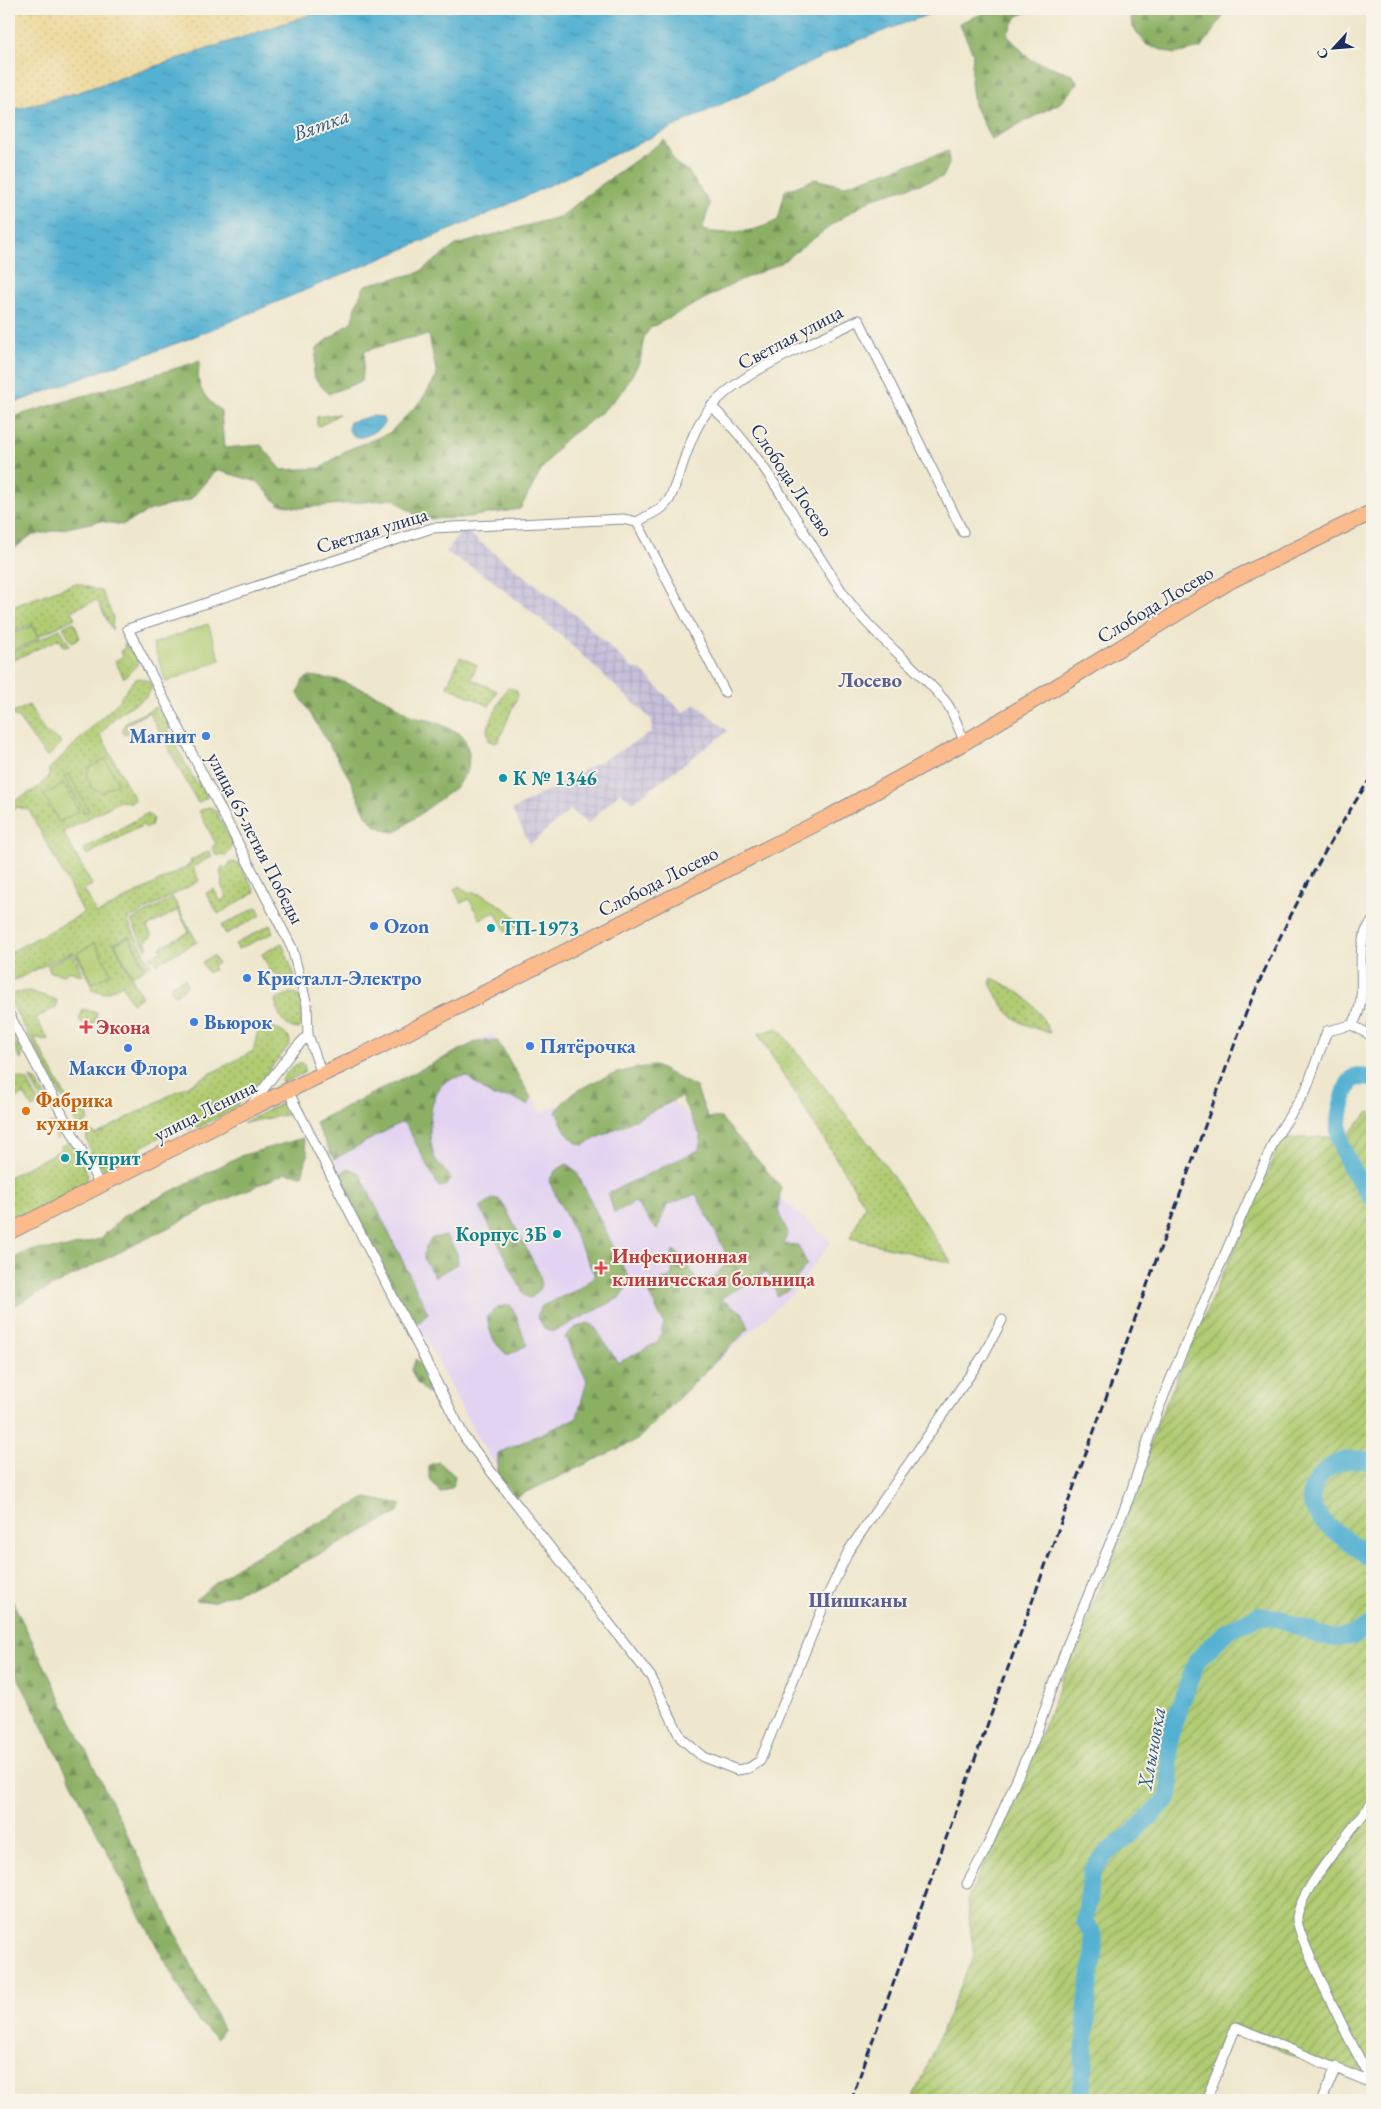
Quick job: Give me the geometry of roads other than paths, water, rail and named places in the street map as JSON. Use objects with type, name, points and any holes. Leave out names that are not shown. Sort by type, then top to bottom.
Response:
[{"type":"main road","name":"Слобода Лосево","points":[[368,1053],[808,828],[965,742],[1232,580],[1372,512]]},
{"type":"main road","name":"улица Ленина","points":[[9,1232],[249,1109],[368,1053]]},
{"type":"street","name":"Светлая улица","points":[[128,629],[432,528],[623,520],[637,522],[662,508],[669,500],[697,428],[711,406],[723,395],[783,355],[859,320],[962,532]]},
{"type":"street","name":"Слобода Лосево","points":[[711,406],[732,426],[759,462],[855,608],[887,645],[946,702],[965,742]]},
{"type":"street","points":[[637,522],[725,692]]},
{"type":"street","name":"улица 65-летия Победы","points":[[128,629],[292,948],[307,1005],[308,1034],[322,1074]]},
{"type":"street","points":[[1352,1025],[1359,1011],[1361,958],[1367,928],[1372,922]]},
{"type":"street","points":[[9,1014],[100,1185]]},
{"type":"street","points":[[966,1884],[986,1849],[1034,1740],[1067,1646],[1129,1498],[1158,1410],[1275,1140],[1306,1090],[1327,1031],[1352,1025],[1372,1036]]},
{"type":"street","points":[[249,1109],[290,1054],[308,1034]]},
{"type":"street","points":[[288,1090],[465,1438],[651,1677],[682,1738],[703,1757],[737,1770],[750,1768],[760,1761],[829,1593],[849,1550],[983,1356],[1002,1320]]},
{"type":"street","points":[[1372,1802],[1306,1893],[1297,1918],[1304,1941],[1342,2025],[1361,2064],[1372,2080]]},
{"type":"street","points":[[1206,2100],[1236,2027],[1372,2083]]},
{"type":"street","points":[[1322,2100],[1336,2067]]},
{"type":"water","name":"Вятка","points":[[327,9],[943,9],[854,42],[490,213],[188,339],[9,405],[9,111],[76,93]]},
{"type":"water","points":[[372,416],[382,417],[385,423],[371,434],[365,436],[360,437],[351,434],[348,428],[350,422]]},
{"type":"waterway","name":"Хлыновка","points":[[1372,1078],[1355,1077],[1350,1082],[1343,1101],[1339,1129],[1340,1141],[1349,1164],[1372,1198]]},
{"type":"waterway","name":"Хлыновка","points":[[1372,1462],[1353,1459],[1330,1467],[1314,1486],[1311,1499],[1315,1511],[1324,1522],[1372,1561]]},
{"type":"waterway","name":"Хлыновка","points":[[1081,2100],[1088,1990],[1094,1955],[1092,1933],[1085,1921],[1092,1871],[1105,1854],[1135,1831],[1168,1798],[1170,1789],[1169,1745],[1173,1725],[1197,1660],[1227,1631],[1259,1615],[1280,1619],[1318,1635],[1335,1638],[1352,1636],[1372,1625]]},
{"type":"railway","points":[[851,2100],[1246,1013],[1273,951],[1303,891],[1336,833],[1372,776]]},
{"type":"place","name":"Магнит","points":[[206,736]]},
{"type":"place","name":"К № 1346","points":[[503,778]]},
{"type":"place","name":"Ozon","points":[[374,926]]},
{"type":"place","name":"ТП-1973","points":[[491,928]]},
{"type":"place","name":"Кристалл-Электро","points":[[247,978]]},
{"type":"place","name":"Вьюрок","points":[[194,1022]]},
{"type":"place","name":"Экона","points":[[86,1027]]},
{"type":"place","name":"Пятёрочка","points":[[530,1046]]},
{"type":"place","name":"Макси Флора","points":[[128,1048]]},
{"type":"place","name":"Фабрика кухня","points":[[26,1111]]},
{"type":"place","name":"Куприт","points":[[65,1158]]},
{"type":"place","name":"Корпус 3Б","points":[[557,1234]]},
{"type":"place","name":"Инфекционная клиническая больница","points":[[601,1268]]},
{"type":"district","name":"Лосево","points":[[870,679]]},
{"type":"district","name":"Шишканы","points":[[858,1599]]}]
